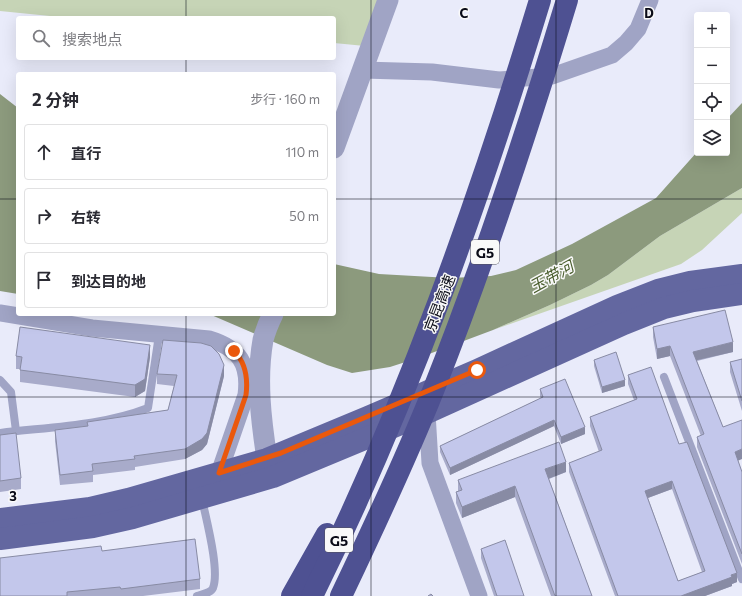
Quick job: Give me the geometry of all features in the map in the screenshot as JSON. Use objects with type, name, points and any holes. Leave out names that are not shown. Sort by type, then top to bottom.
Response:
[{"type":"highway","name":"京昆高速","points":[[362,481],[400,387],[415,365],[480,188],[540,0]]},
{"type":"highway","name":"京昆高速","points":[[341,596],[388,495],[432,392],[474,283],[567,1]]},
{"type":"highway","points":[[292,596],[362,481]]},
{"type":"highway","name":"G5","points":[[312,596],[362,481]]},
{"type":"highway","points":[[351,596],[388,495]]},
{"type":"main road","points":[[0,519],[90,508],[267,459],[389,408],[617,306],[658,290],[690,282],[742,274]]},
{"type":"main road","points":[[0,539],[93,527],[202,499],[288,472],[427,413],[624,324],[664,308],[693,301],[742,294]]},
{"type":"street","points":[[336,142],[388,0]]},
{"type":"street","points":[[363,70],[432,72],[499,80],[552,76],[612,55],[626,43],[638,29],[650,0]]},
{"type":"street","points":[[0,313],[16,316]]},
{"type":"street","points":[[18,316],[92,328],[209,339],[221,343],[234,351],[241,358],[244,364],[247,387],[246,395],[219,473]]},
{"type":"street","points":[[267,459],[261,422],[260,376],[263,340],[272,316]]},
{"type":"street","points":[[427,413],[430,463],[479,596]]},
{"type":"lane","points":[[0,433],[96,421],[135,413],[148,408],[159,335]]},
{"type":"lane","points":[[664,377],[742,579]]},
{"type":"lane","points":[[0,380],[11,392],[16,431]]},
{"type":"lane","points":[[197,596],[210,592],[213,588],[215,570],[202,499]]},
{"type":"shaded area","points":[[0,0],[380,0],[365,46],[336,43],[336,16],[50,16],[0,11]]},
{"type":"shaded area","points":[[742,188],[742,213],[702,250],[681,264],[493,330],[591,285],[608,275],[660,236]]},
{"type":"water","points":[[0,94],[16,106],[16,294],[0,291]]},
{"type":"water","name":"玉带河","points":[[742,103],[742,188],[660,236],[608,275],[591,285],[493,330],[390,367],[352,373],[327,365],[214,316],[336,316],[336,264],[379,274],[450,278],[491,276],[516,270],[572,244],[656,198],[694,155],[730,156],[730,116]]},
{"type":"building","points":[[725,310],[733,342],[693,352],[723,427],[742,420],[742,449],[735,452],[742,472],[742,554],[697,437],[704,434],[670,346],[657,349],[653,327]]},
{"type":"building","points":[[20,327],[150,345],[145,379],[135,385],[20,370],[22,357],[16,356]]},
{"type":"building","points":[[163,340],[201,343],[211,346],[219,354],[224,365],[207,433],[202,439],[185,449],[134,456],[135,459],[92,464],[93,471],[60,475],[55,430],[88,426],[87,422],[168,410],[177,375],[157,374]]},
{"type":"building","points":[[616,352],[625,380],[602,387],[594,360]]},
{"type":"building","points":[[742,359],[742,401],[730,362]]},
{"type":"building","points":[[651,367],[679,444],[687,442],[737,573],[731,575],[732,577],[681,596],[618,596],[569,463],[602,450],[590,417],[637,399],[628,375]],"holes":[[[672,481],[705,571],[678,581],[645,491]]]},
{"type":"building","points":[[565,379],[585,427],[561,437],[554,420],[450,468],[440,446],[543,397],[540,389]]},
{"type":"building","points":[[16,433],[21,478],[0,481],[0,435]]},
{"type":"building","points":[[559,442],[566,462],[545,469],[592,596],[555,596],[515,486],[462,507],[456,492],[462,490],[458,480]]},
{"type":"building","points":[[195,539],[200,579],[121,589],[120,587],[67,592],[67,596],[0,596],[0,558],[101,546],[102,551]]},
{"type":"building","points":[[505,540],[524,596],[497,596],[481,549]]},
{"type":"route","points":[[234,351],[241,358],[244,364],[247,387],[242,408],[219,473],[267,459],[477,370]]}]
